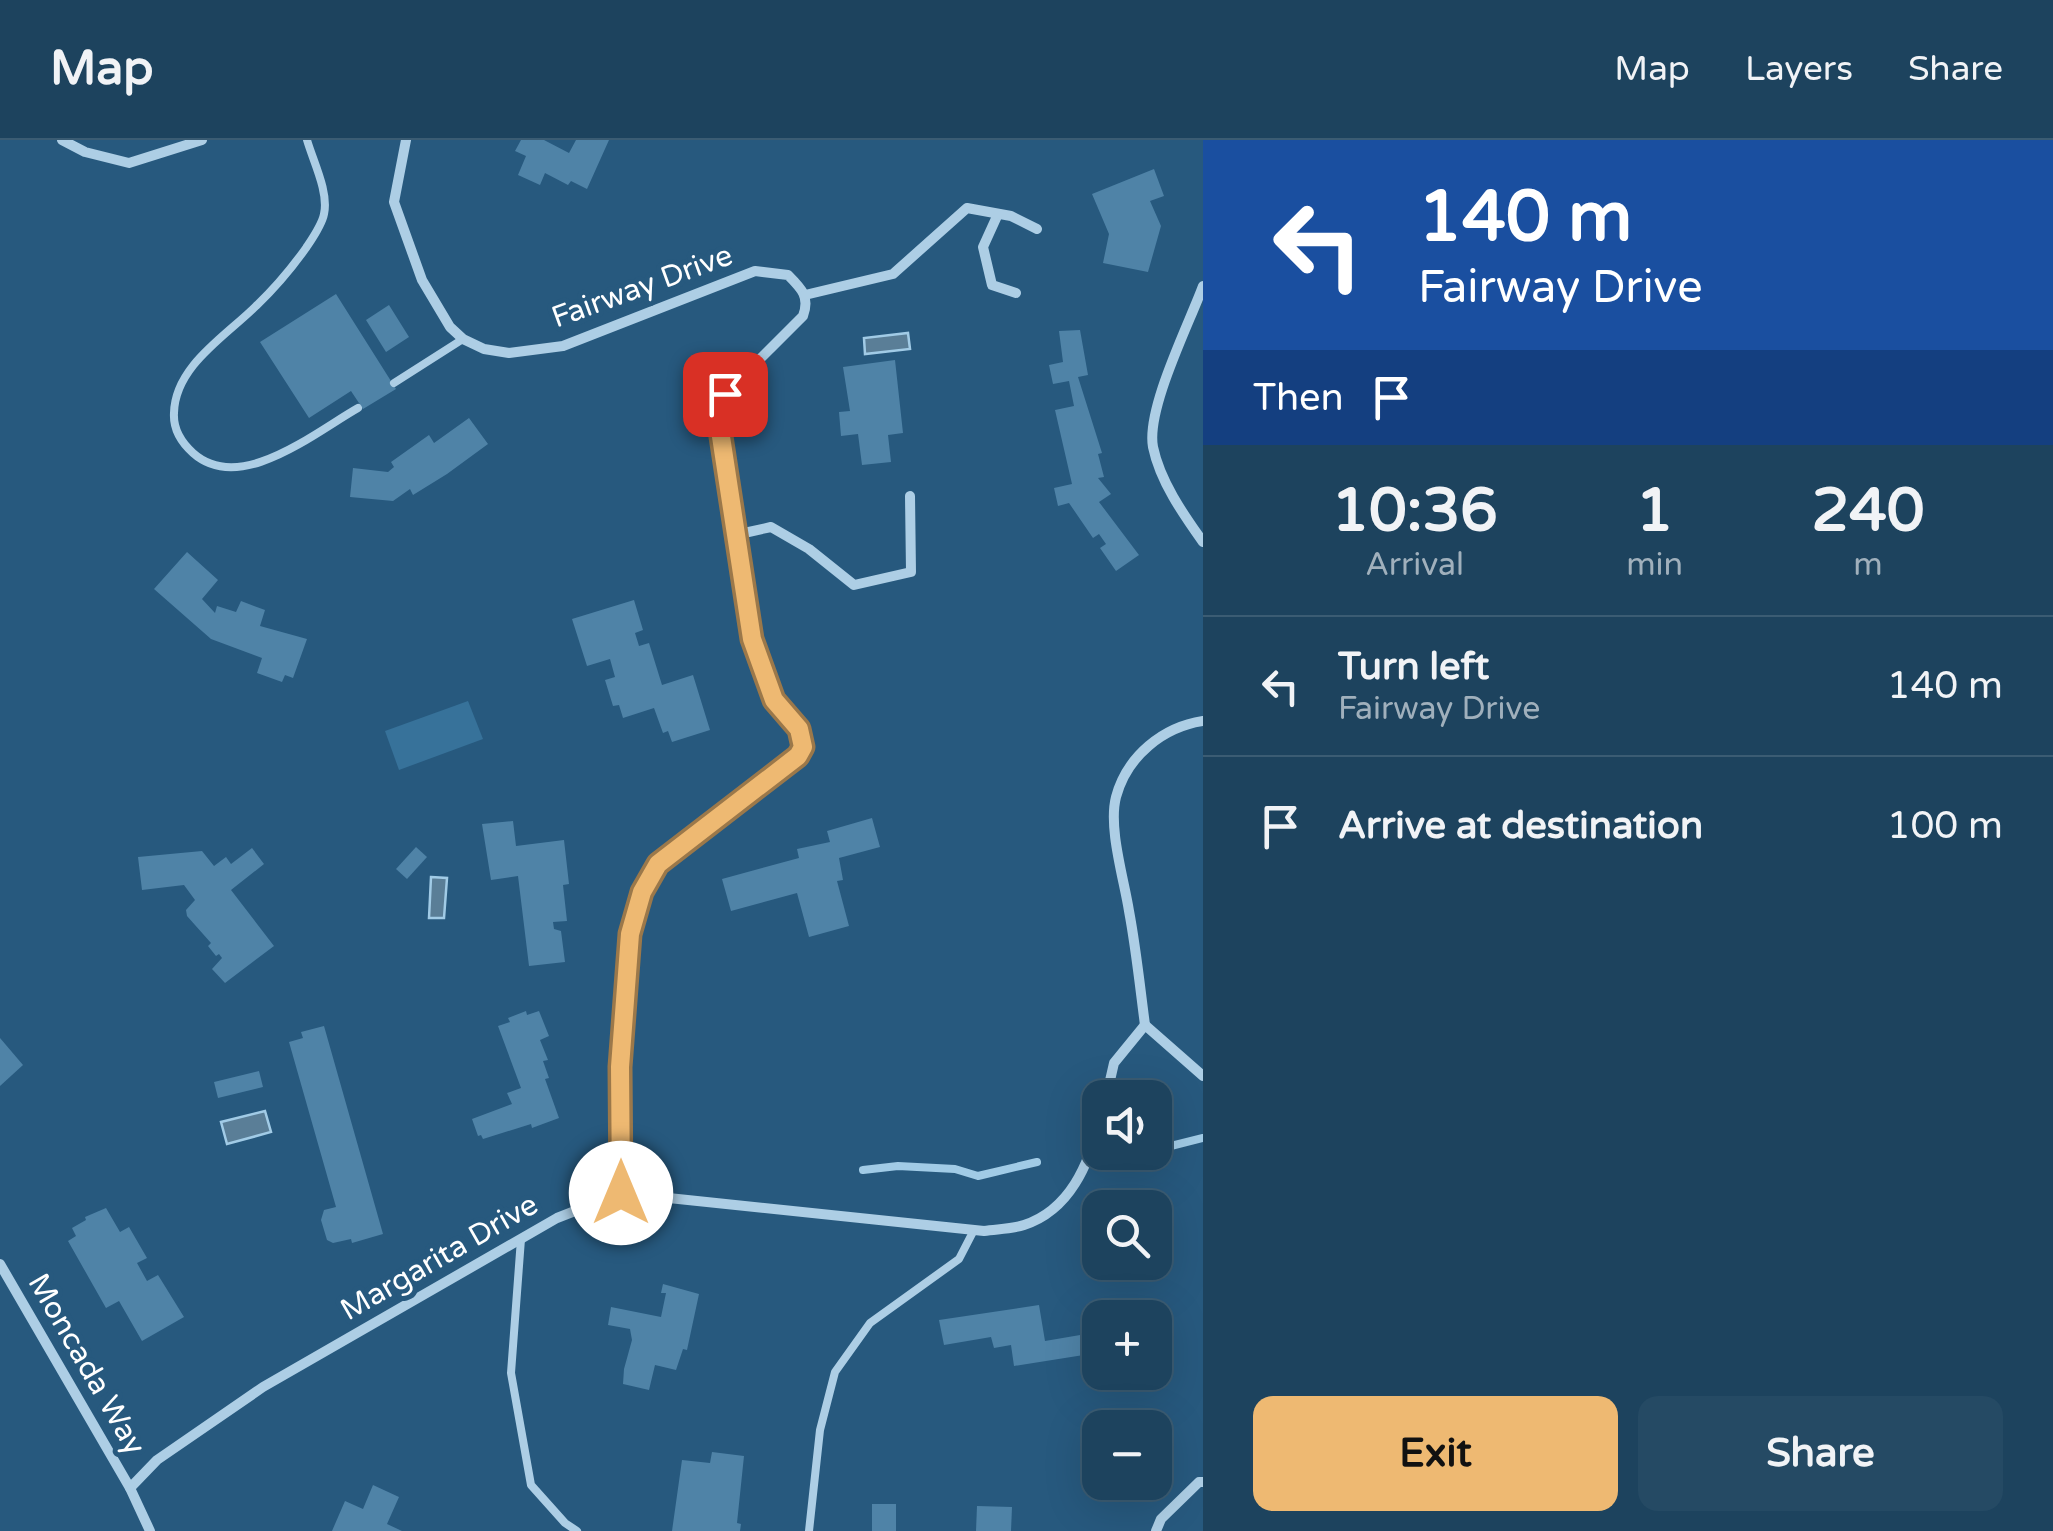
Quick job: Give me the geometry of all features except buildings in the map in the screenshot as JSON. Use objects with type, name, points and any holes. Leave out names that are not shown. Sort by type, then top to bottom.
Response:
[{"type":"street","points":[[62,140],[84,152],[129,163],[202,140]]},
{"type":"street","points":[[406,140],[394,202],[422,280],[450,326],[463,339]]},
{"type":"street","points":[[621,1193],[620,1067],[630,934],[642,892],[658,864],[798,756],[803,747],[799,729],[774,700],[752,639],[718,417],[725,394],[802,316],[808,303],[805,295],[893,274],[967,208],[1011,216],[1037,229]]},
{"type":"street","points":[[998,214],[983,247],[992,284],[1016,293]]},
{"type":"street","name":"Fairway Drive","points":[[463,339],[484,349],[509,352],[563,346],[754,271],[788,276],[805,295]]},
{"type":"street","points":[[1203,286],[1154,414],[1152,443],[1160,472],[1203,542]]},
{"type":"street","points":[[735,535],[771,527],[809,549],[854,585],[911,572],[910,496]]},
{"type":"street","points":[[1203,721],[1185,724],[1154,739],[1132,763],[1115,798],[1116,838],[1145,1024],[1203,1076]]},
{"type":"street","points":[[1110,1080],[1114,1063],[1145,1024]]},
{"type":"street","name":"Margarita Drive","points":[[130,1488],[157,1460],[263,1386],[557,1218],[621,1193],[974,1230],[1024,1226],[1060,1206],[1082,1170]]},
{"type":"street","name":"Moncada Way","points":[[0,1264],[130,1488]]},
{"type":"street","points":[[1156,1531],[1161,1518],[1203,1482]]},
{"type":"street","points":[[130,1488],[150,1531]]},
{"type":"lane","points":[[307,140],[324,196],[324,215],[287,274],[214,342],[188,372],[174,412],[176,428],[186,446],[204,463],[224,469],[247,467],[269,460],[358,408]]},
{"type":"lane","points":[[394,384],[463,339]]},
{"type":"lane","points":[[809,1531],[820,1430],[835,1372],[870,1323],[959,1260],[974,1230]]},
{"type":"lane","points":[[521,1239],[511,1373],[531,1485],[577,1531]]},
{"type":"shaded area","points":[[908,333],[910,349],[865,354],[864,338]]},
{"type":"shaded area","points":[[468,701],[483,739],[399,770],[385,731]]},
{"type":"shaded area","points":[[431,877],[447,878],[444,918],[429,918]]},
{"type":"shaded area","points":[[265,1111],[271,1132],[227,1144],[221,1122]]},
{"type":"waterway","points":[[1172,1146],[1203,1138]]},
{"type":"waterway","points":[[863,1170],[898,1166],[955,1169],[978,1176],[1037,1162]]},
{"type":"route","points":[[621,1193],[620,1067],[630,934],[642,892],[658,864],[798,756],[803,747],[799,729],[774,700],[752,639],[718,417],[725,394]]}]
